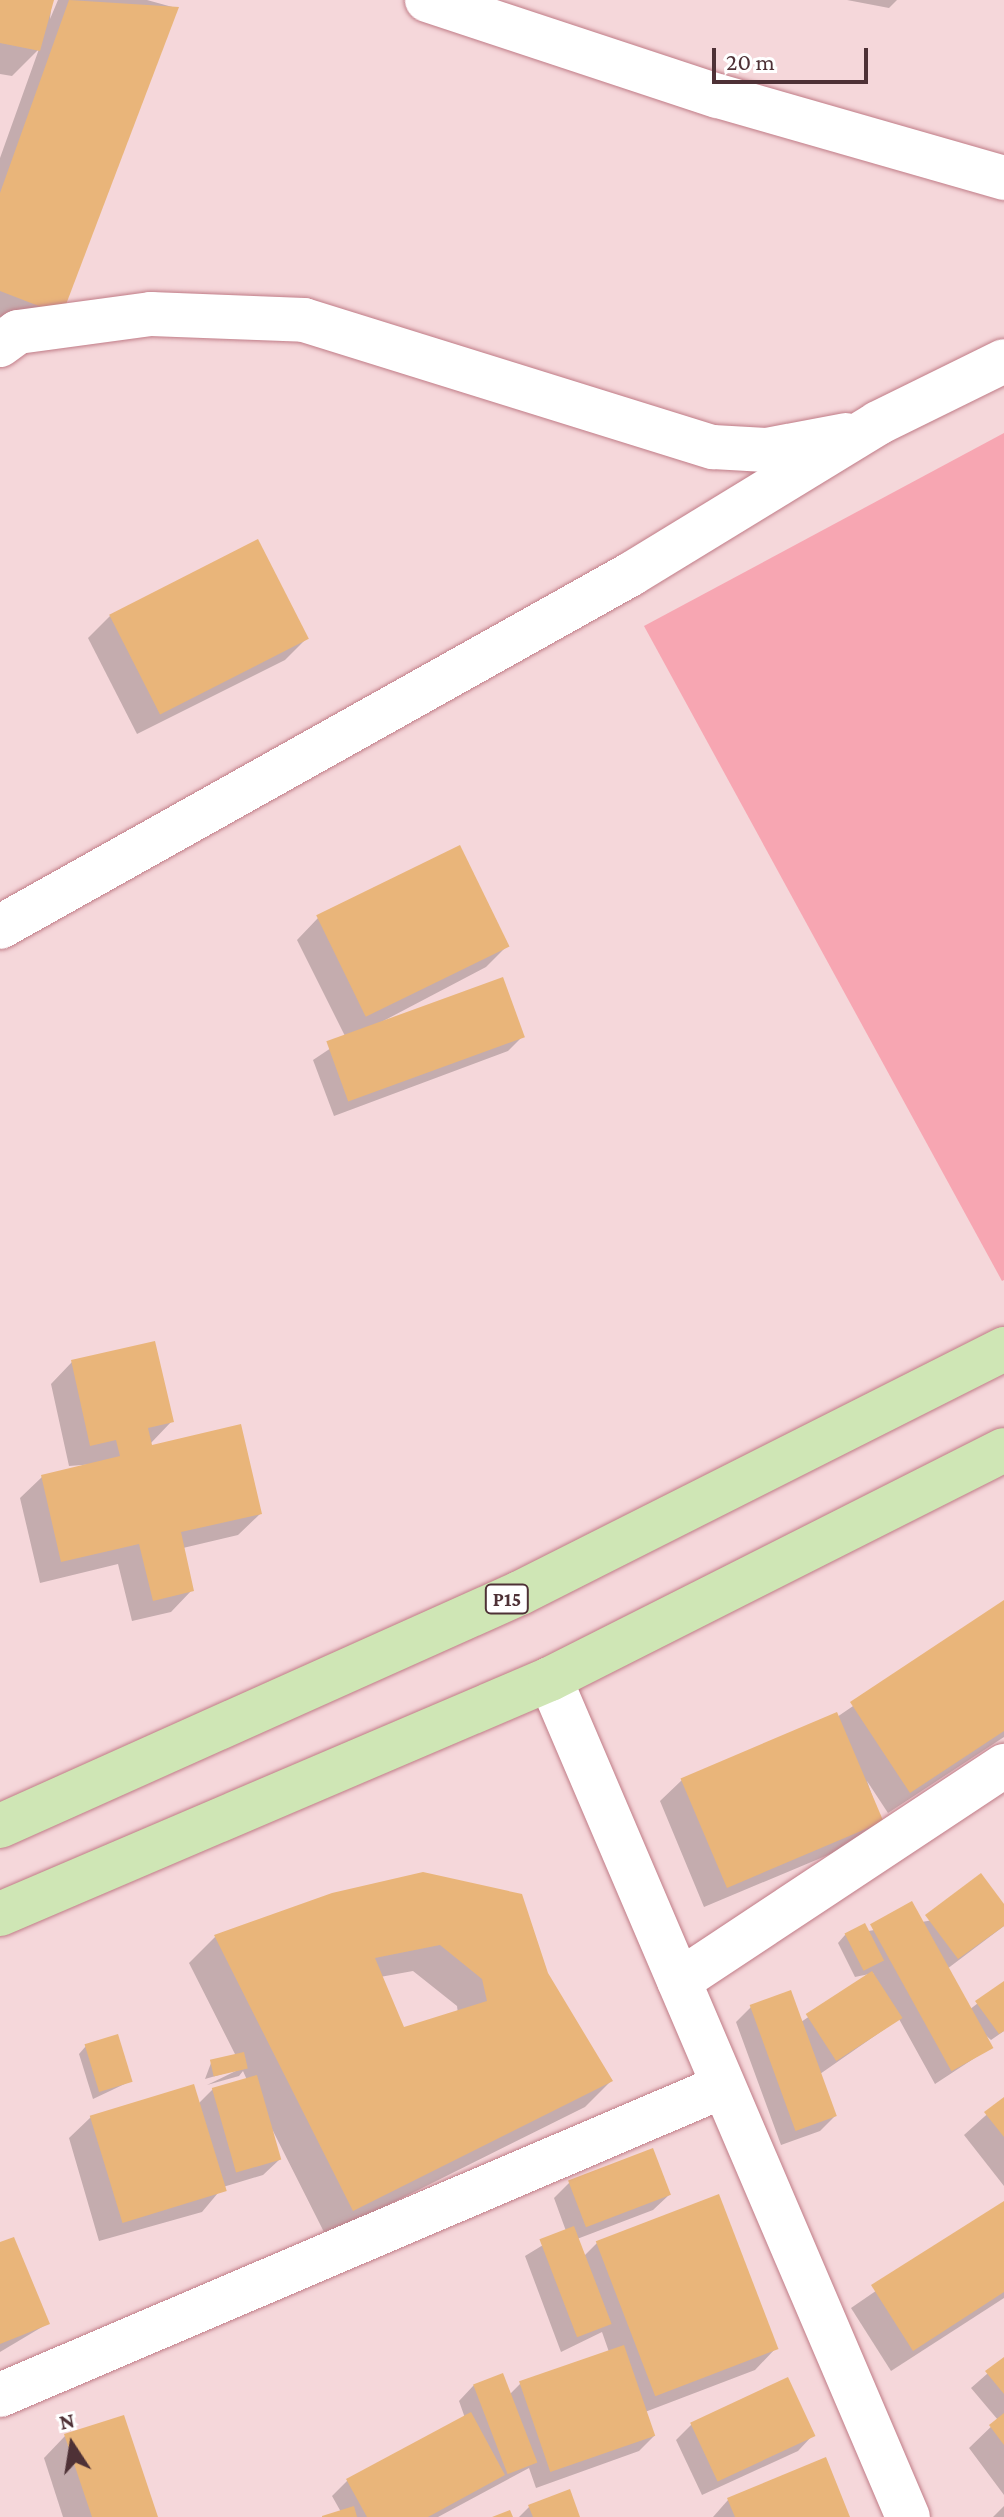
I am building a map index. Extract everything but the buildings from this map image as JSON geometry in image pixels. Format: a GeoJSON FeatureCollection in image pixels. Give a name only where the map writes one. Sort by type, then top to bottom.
{"type":"FeatureCollection","features":[{"type":"Feature","properties":{"kind":"main road","name":"P15"},"geometry":{"type":"LineString","coordinates":[[0,1826],[520,1593],[1004,1349]]}},
{"type":"Feature","properties":{"kind":"main road"},"geometry":{"type":"LineString","coordinates":[[0,1914],[550,1679],[1004,1450]]}},
{"type":"Feature","properties":{"kind":"street"},"geometry":{"type":"LineString","coordinates":[[427,0],[718,96],[1004,178]]}},
{"type":"Feature","properties":{"kind":"street"},"geometry":{"type":"LineString","coordinates":[[0,345],[18,332],[151,314],[304,320],[713,447],[766,450],[878,423]]}},
{"type":"Feature","properties":{"kind":"street"},"geometry":{"type":"LineString","coordinates":[[0,927],[631,574],[878,423],[1004,361]]}},
{"type":"Feature","properties":{"kind":"street"},"geometry":{"type":"LineString","coordinates":[[550,1679],[721,2087],[908,2517]]}},
{"type":"Feature","properties":{"kind":"street"},"geometry":{"type":"LineString","coordinates":[[679,1981],[1004,1766]]}},
{"type":"Feature","properties":{"kind":"street"},"geometry":{"type":"LineString","coordinates":[[0,2395],[721,2087]]}},
{"type":"Feature","properties":{"kind":"shaded area"},"geometry":{"type":"Polygon","coordinates":[[[1004,433],[1004,1280],[1002,1281],[644,626],[1004,433]]]}}]}
